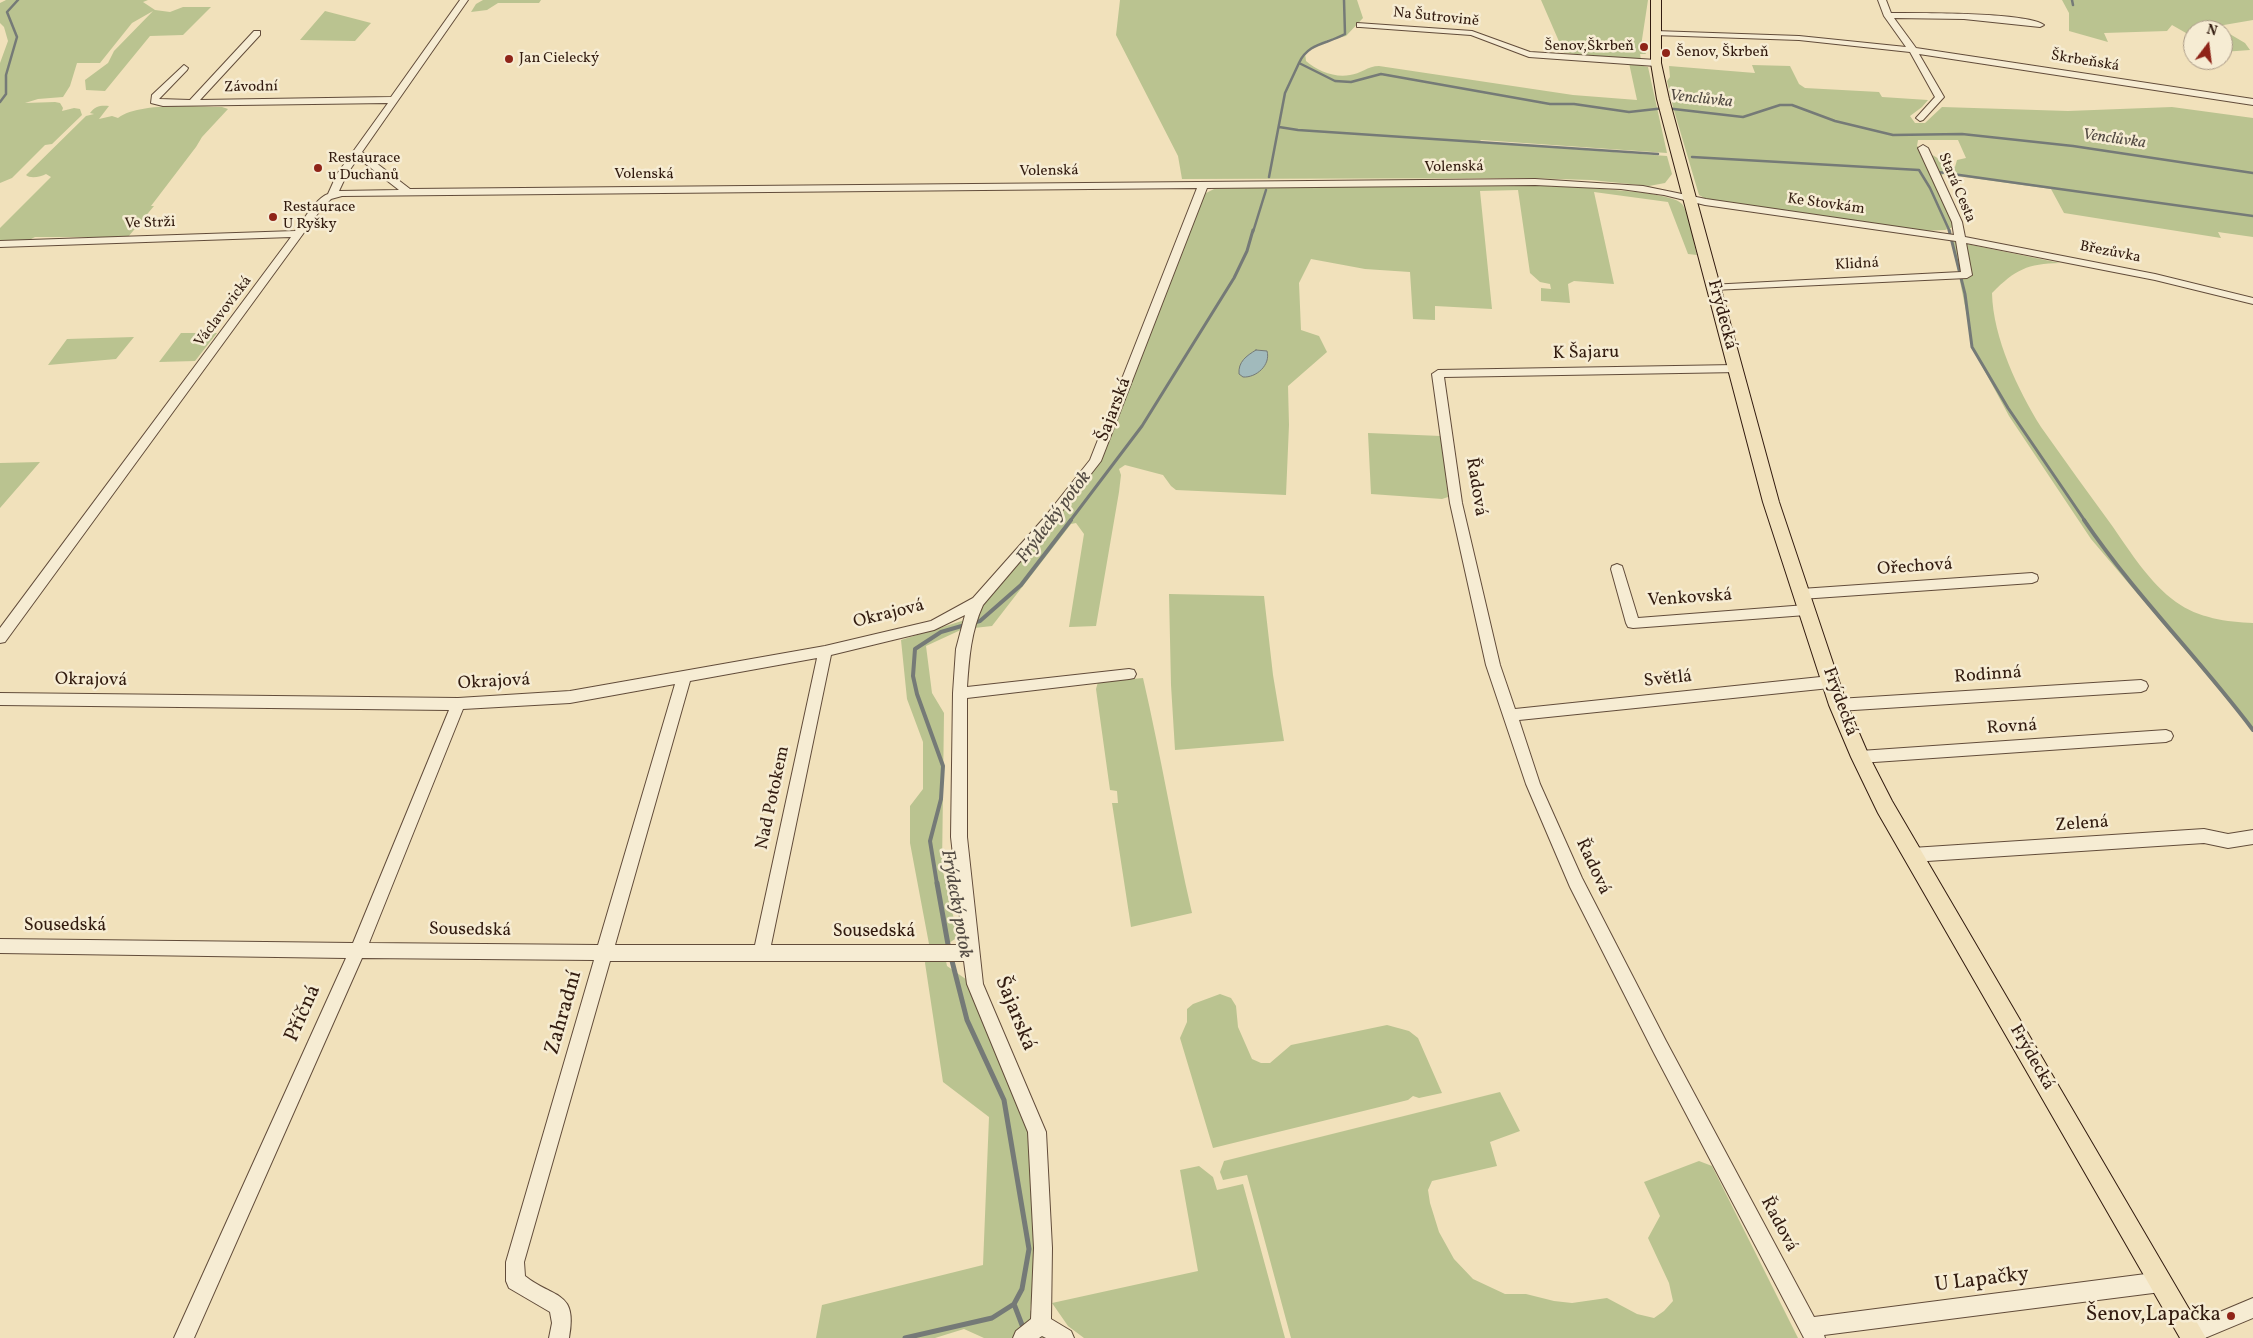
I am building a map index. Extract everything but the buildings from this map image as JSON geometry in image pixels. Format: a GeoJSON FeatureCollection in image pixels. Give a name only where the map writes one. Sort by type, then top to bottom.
{"type":"FeatureCollection","features":[{"type":"Feature","properties":{"kind":"main road","name":"Frýdecká"},"geometry":{"type":"LineString","coordinates":[[1656,0],[1656,63],[1663,99],[1777,520],[1838,705],[1860,757],[1912,855],[2192,1336]]}},
{"type":"Feature","properties":{"kind":"street","name":"Václavovická"},"geometry":{"type":"LineString","coordinates":[[0,638],[323,201],[332,196],[342,174],[464,0]]}},
{"type":"Feature","properties":{"kind":"street"},"geometry":{"type":"LineString","coordinates":[[1882,0],[1888,16],[1912,49],[1940,97],[1920,118]]}},
{"type":"Feature","properties":{"kind":"street"},"geometry":{"type":"LineString","coordinates":[[1888,16],[1974,16],[2040,25]]}},
{"type":"Feature","properties":{"kind":"street","name":"Na Šutrovině"},"geometry":{"type":"LineString","coordinates":[[1360,25],[1469,33],[1529,54],[1656,63]]}},
{"type":"Feature","properties":{"kind":"street"},"geometry":{"type":"LineString","coordinates":[[193,102],[257,33]]}},
{"type":"Feature","properties":{"kind":"street","name":"Škrbeňská"},"geometry":{"type":"LineString","coordinates":[[1655,33],[1799,38],[1912,49],[2253,102]]}},
{"type":"Feature","properties":{"kind":"street","name":"Závodní"},"geometry":{"type":"LineString","coordinates":[[184,68],[155,97],[154,101],[163,103],[394,100]]}},
{"type":"Feature","properties":{"kind":"street","name":"Stará Cesta"},"geometry":{"type":"LineString","coordinates":[[1923,148],[1957,222],[1961,239]]}},
{"type":"Feature","properties":{"kind":"street"},"geometry":{"type":"LineString","coordinates":[[357,153],[409,193]]}},
{"type":"Feature","properties":{"kind":"street","name":"Volenská"},"geometry":{"type":"LineString","coordinates":[[332,196],[341,193],[1535,182],[1614,186],[1651,191],[1687,190]]}},
{"type":"Feature","properties":{"kind":"street","name":"Šajarská"},"geometry":{"type":"LineString","coordinates":[[1032,1331],[1043,1248],[1037,1132],[975,984],[967,953],[959,837],[960,693],[963,649],[978,602],[1048,522],[1096,461],[1203,185]]}},
{"type":"Feature","properties":{"kind":"street","name":"Ke Stovkám"},"geometry":{"type":"LineString","coordinates":[[1687,190],[1705,202],[1961,239]]}},
{"type":"Feature","properties":{"kind":"street","name":"Ve Strži"},"geometry":{"type":"LineString","coordinates":[[0,244],[300,234]]}},
{"type":"Feature","properties":{"kind":"street","name":"Klidná"},"geometry":{"type":"LineString","coordinates":[[1713,287],[1967,275],[1961,239]]}},
{"type":"Feature","properties":{"kind":"street","name":"Březůvka"},"geometry":{"type":"LineString","coordinates":[[1961,239],[2155,277],[2253,301]]}},
{"type":"Feature","properties":{"kind":"street","name":"K Šajaru"},"geometry":{"type":"LineString","coordinates":[[1438,374],[1735,369]]}},
{"type":"Feature","properties":{"kind":"street","name":"Řadová"},"geometry":{"type":"LineString","coordinates":[[1438,374],[1456,503],[1493,665],[1533,784],[1576,882],[1660,1047],[1813,1333]]}},
{"type":"Feature","properties":{"kind":"street","name":"Venkovská"},"geometry":{"type":"LineString","coordinates":[[1617,569],[1633,623],[1803,602]]}},
{"type":"Feature","properties":{"kind":"street","name":"Ořechová"},"geometry":{"type":"LineString","coordinates":[[1803,602],[2032,578]]}},
{"type":"Feature","properties":{"kind":"street","name":"Okrajová"},"geometry":{"type":"LineString","coordinates":[[0,699],[458,704],[570,697],[825,651],[934,625],[978,602]]}},
{"type":"Feature","properties":{"kind":"street","name":"Nad Potokem"},"geometry":{"type":"LineString","coordinates":[[761,953],[825,651]]}},
{"type":"Feature","properties":{"kind":"street"},"geometry":{"type":"LineString","coordinates":[[960,693],[1129,674]]}},
{"type":"Feature","properties":{"kind":"street","name":"Zahradní"},"geometry":{"type":"LineString","coordinates":[[559,1338],[563,1323],[562,1314],[556,1304],[545,1296],[524,1289],[516,1281],[515,1262],[684,677]]}},
{"type":"Feature","properties":{"kind":"street","name":"Světlá"},"geometry":{"type":"LineString","coordinates":[[1510,715],[1830,682]]}},
{"type":"Feature","properties":{"kind":"street","name":"Rodinná"},"geometry":{"type":"LineString","coordinates":[[1838,705],[2141,686]]}},
{"type":"Feature","properties":{"kind":"street","name":"Příčná"},"geometry":{"type":"LineString","coordinates":[[184,1338],[358,949],[458,704]]}},
{"type":"Feature","properties":{"kind":"street","name":"Rovná"},"geometry":{"type":"LineString","coordinates":[[1860,757],[2166,736]]}},
{"type":"Feature","properties":{"kind":"street","name":"Zelená"},"geometry":{"type":"LineString","coordinates":[[1912,855],[2204,836],[2228,841],[2253,837]]}},
{"type":"Feature","properties":{"kind":"street","name":"Sousedská"},"geometry":{"type":"LineString","coordinates":[[0,946],[606,952],[967,953]]}},
{"type":"Feature","properties":{"kind":"street","name":"U Lapačky"},"geometry":{"type":"LineString","coordinates":[[1813,1333],[2161,1282]]}},
{"type":"Feature","properties":{"kind":"street"},"geometry":{"type":"LineString","coordinates":[[2192,1336],[2253,1308]]}},
{"type":"Feature","properties":{"kind":"street"},"geometry":{"type":"LineString","coordinates":[[1032,1331],[1064,1338]]}},
{"type":"Feature","properties":{"kind":"green space"},"geometry":{"type":"Polygon","coordinates":[[[6,0],[148,0],[143,2],[155,10],[170,12],[183,7],[211,7],[183,35],[150,36],[105,91],[86,90],[85,80],[108,63],[114,51],[153,11],[132,23],[100,63],[77,63],[70,86],[63,97],[38,99],[25,103],[60,103],[63,108],[62,111],[74,108],[80,109],[82,115],[52,144],[45,145],[12,178],[0,183],[0,63],[8,41],[4,27],[0,23],[0,3],[6,0]]]}},
{"type":"Feature","properties":{"kind":"green space"},"geometry":{"type":"Polygon","coordinates":[[[483,0],[541,0],[539,3],[498,3],[487,10],[471,12],[476,4],[483,0]]]}},
{"type":"Feature","properties":{"kind":"green space"},"geometry":{"type":"Polygon","coordinates":[[[1120,0],[1357,0],[1363,18],[1346,36],[1327,40],[1305,53],[1306,61],[1310,65],[1326,73],[1344,76],[1379,66],[1573,95],[1637,100],[1629,63],[1648,67],[1667,153],[1481,140],[1479,142],[1667,156],[1672,174],[1665,183],[1649,186],[1591,180],[1525,178],[1182,179],[1178,156],[1116,35],[1120,0]]]}},
{"type":"Feature","properties":{"kind":"green space"},"geometry":{"type":"Polygon","coordinates":[[[1541,0],[1648,0],[1641,46],[1646,54],[1640,54],[1641,60],[1564,53],[1541,0]]]}},
{"type":"Feature","properties":{"kind":"green space"},"geometry":{"type":"Polygon","coordinates":[[[2062,0],[2253,0],[2253,20],[2233,23],[2233,20],[2183,20],[2183,31],[2172,25],[2167,31],[2104,33],[2108,42],[2069,31],[2069,13],[2062,0]]]}},
{"type":"Feature","properties":{"kind":"green space"},"geometry":{"type":"Polygon","coordinates":[[[325,11],[371,23],[355,41],[300,40],[325,11]]]}},
{"type":"Feature","properties":{"kind":"green space"},"geometry":{"type":"Polygon","coordinates":[[[2233,36],[2245,43],[2250,50],[2233,51],[2233,36]]]}},
{"type":"Feature","properties":{"kind":"green space"},"geometry":{"type":"Polygon","coordinates":[[[1752,65],[1790,66],[1799,84],[1805,88],[1879,92],[1882,97],[1928,100],[1910,116],[1915,123],[1925,123],[1942,107],[2068,111],[2172,107],[2253,118],[2253,237],[2218,232],[2221,238],[2064,213],[2051,189],[1943,174],[1935,183],[1953,221],[1953,227],[1945,230],[1923,231],[1706,199],[1699,195],[1673,107],[1667,81],[1670,77],[1669,66],[1755,73],[1752,65]],[[1918,140],[1917,146],[1955,167],[1957,160],[1966,158],[1958,140],[1918,140]]]}},
{"type":"Feature","properties":{"kind":"green space"},"geometry":{"type":"Polygon","coordinates":[[[109,106],[99,119],[112,116],[118,118],[127,113],[153,107],[198,106],[228,109],[202,137],[151,206],[154,206],[128,237],[35,237],[29,240],[0,241],[0,228],[51,177],[46,174],[36,177],[26,175],[86,116],[94,114],[90,113],[96,107],[109,106]]]}},
{"type":"Feature","properties":{"kind":"green space"},"geometry":{"type":"Polygon","coordinates":[[[1546,186],[1640,192],[1674,199],[1682,204],[1689,220],[1697,255],[1688,254],[1668,202],[1594,192],[1614,284],[1574,281],[1568,284],[1570,303],[1541,301],[1541,288],[1551,289],[1550,284],[1540,282],[1530,273],[1518,190],[1480,191],[1492,309],[1435,306],[1435,320],[1413,319],[1410,272],[1365,269],[1311,259],[1299,283],[1301,330],[1319,336],[1327,352],[1288,386],[1289,425],[1286,495],[1176,490],[1163,475],[1125,465],[1119,469],[1121,475],[1119,492],[1096,626],[1069,627],[1084,534],[1076,523],[1071,524],[992,626],[974,628],[976,619],[984,604],[1099,462],[1204,194],[1214,189],[1286,187],[1546,186]]]}},
{"type":"Feature","properties":{"kind":"green space"},"geometry":{"type":"Polygon","coordinates":[[[1952,241],[2060,263],[2023,269],[2008,278],[1992,293],[1997,328],[2008,363],[2041,427],[2149,577],[2176,602],[2194,612],[2233,622],[2253,623],[2253,730],[2091,539],[2009,416],[1974,351],[1952,241]]]}},
{"type":"Feature","properties":{"kind":"green space"},"geometry":{"type":"Polygon","coordinates":[[[181,333],[217,333],[195,361],[159,362],[181,333]]]}},
{"type":"Feature","properties":{"kind":"green space"},"geometry":{"type":"Polygon","coordinates":[[[134,337],[116,359],[48,365],[67,339],[134,337]]]}},
{"type":"Feature","properties":{"kind":"green space"},"geometry":{"type":"Polygon","coordinates":[[[1368,433],[1441,436],[1448,497],[1442,499],[1371,494],[1368,433]]]}},
{"type":"Feature","properties":{"kind":"green space"},"geometry":{"type":"Polygon","coordinates":[[[40,462],[0,508],[0,463],[40,462]]]}},
{"type":"Feature","properties":{"kind":"green space"},"geometry":{"type":"Polygon","coordinates":[[[1169,594],[1264,596],[1273,675],[1284,741],[1175,750],[1169,594]]]}},
{"type":"Feature","properties":{"kind":"green space"},"geometry":{"type":"Polygon","coordinates":[[[965,620],[965,628],[926,646],[932,693],[944,713],[942,867],[958,937],[943,947],[947,966],[970,982],[1029,1133],[1037,1263],[1030,1310],[1053,1338],[984,1338],[964,1329],[935,1338],[816,1338],[822,1305],[983,1265],[989,1117],[943,1082],[925,963],[929,944],[910,843],[910,806],[923,789],[923,742],[907,699],[901,640],[965,620]]]}},
{"type":"Feature","properties":{"kind":"green space"},"geometry":{"type":"Polygon","coordinates":[[[1143,678],[1192,913],[1131,927],[1112,803],[1118,803],[1117,791],[1110,790],[1096,689],[1098,682],[1143,678]]]}},
{"type":"Feature","properties":{"kind":"green space"},"geometry":{"type":"Polygon","coordinates":[[[1220,994],[1231,998],[1236,1006],[1238,1027],[1252,1059],[1261,1063],[1270,1063],[1291,1045],[1387,1025],[1409,1031],[1418,1038],[1442,1093],[1419,1098],[1413,1096],[1408,1100],[1213,1148],[1180,1038],[1187,1022],[1187,1009],[1193,1004],[1220,994]]]}},
{"type":"Feature","properties":{"kind":"green space"},"geometry":{"type":"Polygon","coordinates":[[[1500,1092],[1520,1131],[1490,1142],[1497,1166],[1432,1181],[1428,1190],[1439,1232],[1454,1259],[1473,1279],[1505,1294],[1526,1294],[1554,1301],[1572,1303],[1607,1298],[1637,1314],[1654,1318],[1673,1301],[1669,1283],[1648,1238],[1660,1216],[1644,1182],[1699,1161],[1712,1166],[1798,1338],[1291,1338],[1247,1175],[1223,1180],[1220,1172],[1224,1161],[1500,1092]]]}},
{"type":"Feature","properties":{"kind":"green space"},"geometry":{"type":"Polygon","coordinates":[[[1199,1166],[1213,1177],[1217,1190],[1243,1184],[1285,1338],[1084,1338],[1068,1326],[1052,1303],[1198,1271],[1180,1170],[1199,1166]]]}},
{"type":"Feature","properties":{"kind":"water"},"geometry":{"type":"Polygon","coordinates":[[[1256,350],[1267,351],[1268,356],[1265,366],[1253,375],[1243,377],[1239,374],[1241,363],[1256,350]]]}},
{"type":"Feature","properties":{"kind":"waterway"},"geometry":{"type":"LineString","coordinates":[[0,102],[6,94],[6,75],[17,37],[7,12],[18,0]]}},
{"type":"Feature","properties":{"kind":"waterway","name":"Venclůvka"},"geometry":{"type":"LineString","coordinates":[[1299,63],[1307,51],[1345,34],[1344,0]]}},
{"type":"Feature","properties":{"kind":"waterway"},"geometry":{"type":"LineString","coordinates":[[2072,0],[2073,5]]}},
{"type":"Feature","properties":{"kind":"waterway","name":"Frýdecký potok"},"geometry":{"type":"LineString","coordinates":[[1269,177],[1285,93],[1299,63]]}},
{"type":"Feature","properties":{"kind":"waterway","name":"Venclůvka"},"geometry":{"type":"LineString","coordinates":[[1299,63],[1335,81],[1351,82],[1381,74],[1550,104],[1574,104],[1629,112],[1665,108],[1743,117],[1780,105],[1792,105],[1835,121],[1893,135],[1962,134],[2073,146],[2253,173]]}},
{"type":"Feature","properties":{"kind":"waterway"},"geometry":{"type":"LineString","coordinates":[[1279,127],[1298,130],[1658,154]]}},
{"type":"Feature","properties":{"kind":"waterway"},"geometry":{"type":"LineString","coordinates":[[1692,157],[1919,170],[1930,188],[1950,232]]}},
{"type":"Feature","properties":{"kind":"waterway"},"geometry":{"type":"LineString","coordinates":[[1938,172],[2253,216]]}},
{"type":"Feature","properties":{"kind":"waterway","name":"Frýdecký potok"},"geometry":{"type":"LineString","coordinates":[[1253,232],[1266,190]]}},
{"type":"Feature","properties":{"kind":"waterway","name":"Frýdecký potok"},"geometry":{"type":"LineString","coordinates":[[1070,521],[1142,426],[1234,278],[1247,251],[1253,230]]}},
{"type":"Feature","properties":{"kind":"waterway"},"geometry":{"type":"LineString","coordinates":[[1949,230],[1965,294],[1972,347],[2008,408],[2085,521]]}},
{"type":"Feature","properties":{"kind":"waterway","name":"Frýdecký potok"},"geometry":{"type":"LineString","coordinates":[[972,623],[980,621],[1021,585],[1071,520]]}},
{"type":"Feature","properties":{"kind":"waterway"},"geometry":{"type":"LineString","coordinates":[[2084,520],[2124,574],[2253,730]]}},
{"type":"Feature","properties":{"kind":"waterway","name":"Frýdecký potok"},"geometry":{"type":"LineString","coordinates":[[937,884],[930,841],[941,799],[943,766],[917,694],[913,676],[915,649],[941,632],[965,625]]}},
{"type":"Feature","properties":{"kind":"waterway","name":"Frýdecký potok"},"geometry":{"type":"LineString","coordinates":[[937,883],[949,950]]}},
{"type":"Feature","properties":{"kind":"waterway","name":"Frýdecký potok"},"geometry":{"type":"LineString","coordinates":[[951,957],[967,1020],[1004,1100],[1029,1249],[1022,1289],[1014,1304]]}},
{"type":"Feature","properties":{"kind":"waterway","name":"Frýdecký potok"},"geometry":{"type":"LineString","coordinates":[[905,1338],[992,1318],[1014,1304]]}},
{"type":"Feature","properties":{"kind":"waterway"},"geometry":{"type":"LineString","coordinates":[[1014,1304],[1027,1338]]}},
{"type":"Feature","properties":{"kind":"place","name":"Šenov,Škrbeň"},"geometry":{"type":"Point","coordinates":[1644,47]}},
{"type":"Feature","properties":{"kind":"place","name":"Šenov, Škrbeň"},"geometry":{"type":"Point","coordinates":[1666,53]}},
{"type":"Feature","properties":{"kind":"place","name":"Jan Cielecký"},"geometry":{"type":"Point","coordinates":[509,59]}},
{"type":"Feature","properties":{"kind":"place","name":"Restaurace u Duchanů"},"geometry":{"type":"Point","coordinates":[318,168]}},
{"type":"Feature","properties":{"kind":"place","name":"Restaurace U Ryšky"},"geometry":{"type":"Point","coordinates":[273,217]}},
{"type":"Feature","properties":{"kind":"place","name":"Šenov,Lapačka"},"geometry":{"type":"Point","coordinates":[2231,1316]}}]}
